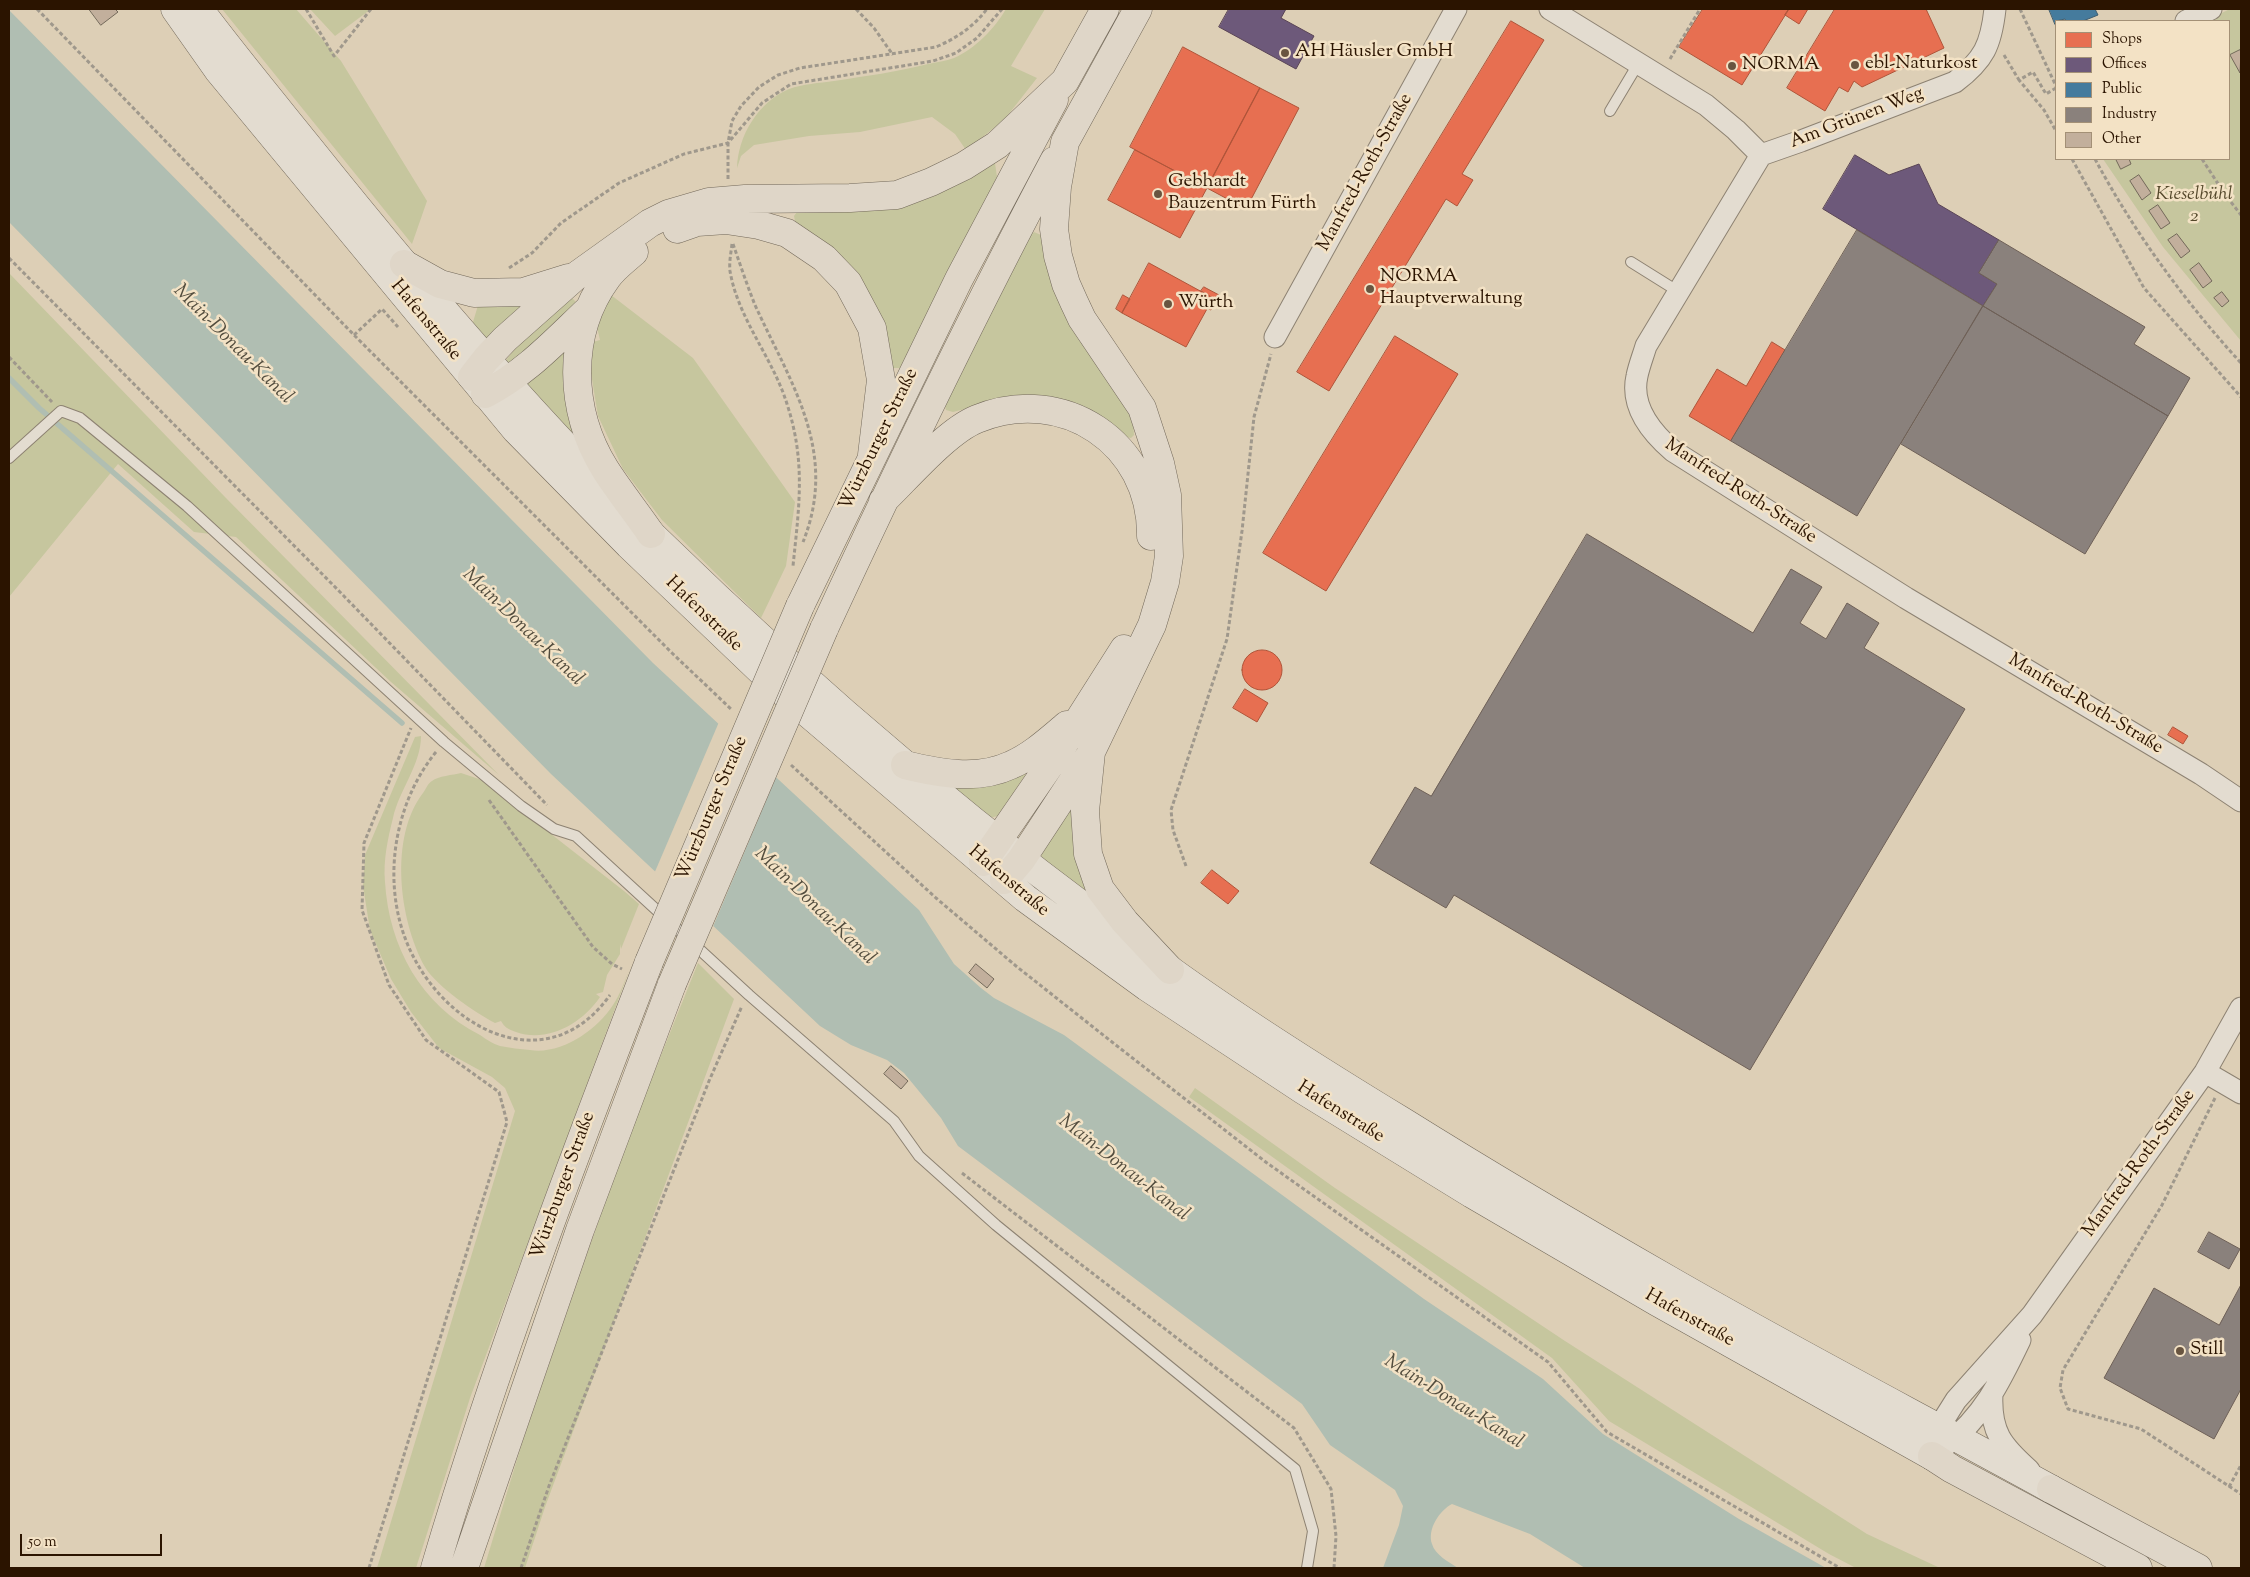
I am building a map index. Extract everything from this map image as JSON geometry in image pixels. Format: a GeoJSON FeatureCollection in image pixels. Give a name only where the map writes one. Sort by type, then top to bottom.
{"type":"FeatureCollection","features":[{"type":"Feature","properties":{"kind":"main road","name":"Hafenstraße"},"geometry":{"type":"LineString","coordinates":[[175,9],[218,70],[487,378],[790,666],[905,765],[989,851]]}},
{"type":"Feature","properties":{"kind":"main road","name":"Hafenstraße"},"geometry":{"type":"LineString","coordinates":[[199,9],[235,57],[404,264],[487,378],[516,430],[629,545],[783,692],[1013,870],[1170,970],[1301,1059],[1487,1174],[1672,1282],[2050,1489]]}},
{"type":"Feature","properties":{"kind":"main road","name":"Würzburger Straße"},"geometry":{"type":"LineString","coordinates":[[435,1568],[454,1503],[552,1214],[649,962],[800,606],[958,279],[1105,9]]}},
{"type":"Feature","properties":{"kind":"main road","name":"Würzburger Straße"},"geometry":{"type":"LineString","coordinates":[[464,1568],[580,1230],[672,984],[824,629],[883,501],[1001,261],[1138,9]]}},
{"type":"Feature","properties":{"kind":"main road"},"geometry":{"type":"LineString","coordinates":[[487,378],[576,276],[650,223],[668,214],[709,202],[745,199],[850,198],[897,195],[931,182],[964,166],[997,145],[1065,81]]}},
{"type":"Feature","properties":{"kind":"main road"},"geometry":{"type":"LineString","coordinates":[[1013,870],[1091,752],[1152,625],[1165,582],[1169,556],[1166,495],[1160,463],[1142,408],[1082,318],[1066,284],[1058,256],[1054,229],[1057,187],[1064,142]]}},
{"type":"Feature","properties":{"kind":"main road"},"geometry":{"type":"LineString","coordinates":[[651,534],[604,468],[588,435],[579,402],[576,375],[581,335],[589,308],[607,277],[634,252],[665,234],[697,222],[726,220],[758,225],[787,233],[824,258],[848,283],[872,328],[881,380],[872,455]]}},
{"type":"Feature","properties":{"kind":"main road"},"geometry":{"type":"LineString","coordinates":[[404,264],[440,284],[474,293],[523,292],[576,276]]}},
{"type":"Feature","properties":{"kind":"main road"},"geometry":{"type":"LineString","coordinates":[[487,378],[530,366],[589,308]]}},
{"type":"Feature","properties":{"kind":"main road"},"geometry":{"type":"LineString","coordinates":[[883,501],[948,438],[976,419],[1012,409],[1044,408],[1078,418],[1104,434],[1118,446],[1133,464],[1149,502],[1152,522],[1150,567],[1139,611],[1123,651],[1056,756],[989,851]]}},
{"type":"Feature","properties":{"kind":"main road"},"geometry":{"type":"LineString","coordinates":[[905,765],[942,774],[975,774],[1010,766],[1037,749],[1086,710]]}},
{"type":"Feature","properties":{"kind":"main road"},"geometry":{"type":"LineString","coordinates":[[1091,752],[1085,811],[1088,854],[1094,874],[1111,904],[1170,970]]}},
{"type":"Feature","properties":{"kind":"main road","name":"Hafenstraße"},"geometry":{"type":"LineString","coordinates":[[1013,870],[1049,916],[1147,987],[1320,1100],[1472,1194],[1657,1302],[1952,1469],[2138,1568]]}},
{"type":"Feature","properties":{"kind":"main road"},"geometry":{"type":"LineString","coordinates":[[2050,1489],[2198,1568]]}},
{"type":"Feature","properties":{"kind":"street","name":"Manfred-Roth-Straße"},"geometry":{"type":"LineString","coordinates":[[1275,337],[1456,9]]}},
{"type":"Feature","properties":{"kind":"street"},"geometry":{"type":"LineString","coordinates":[[1550,9],[1706,105],[1736,130],[1761,155]]}},
{"type":"Feature","properties":{"kind":"street","name":"Am Grünen Weg"},"geometry":{"type":"LineString","coordinates":[[1761,155],[1955,82],[1971,70],[1983,54],[1992,35],[1995,9]]}},
{"type":"Feature","properties":{"kind":"street"},"geometry":{"type":"LineString","coordinates":[[2188,20],[2211,9]]}},
{"type":"Feature","properties":{"kind":"street","name":"Manfred-Roth-Straße"},"geometry":{"type":"LineString","coordinates":[[1761,155],[1646,346],[1636,378],[1638,405],[1656,437],[1673,452],[1906,598],[2201,774],[2241,801]]}},
{"type":"Feature","properties":{"kind":"street","name":"Manfred-Roth-Straße"},"geometry":{"type":"LineString","coordinates":[[1932,1456],[1948,1432],[1956,1400],[2032,1315],[2205,1072],[2241,1008]]}},
{"type":"Feature","properties":{"kind":"street"},"geometry":{"type":"LineString","coordinates":[[2205,1072],[2233,1088]]}},
{"type":"Feature","properties":{"kind":"street","name":"Manfred-Roth-Straße"},"geometry":{"type":"LineString","coordinates":[[1948,1432],[1976,1418],[1992,1394],[2032,1315]]}},
{"type":"Feature","properties":{"kind":"street","name":"Manfred-Roth-Straße"},"geometry":{"type":"LineString","coordinates":[[1992,1394],[1991,1416],[1996,1432],[2013,1456],[2050,1489]]}},
{"type":"Feature","properties":{"kind":"lane"},"geometry":{"type":"LineString","coordinates":[[1610,111],[1638,64]]}},
{"type":"Feature","properties":{"kind":"lane"},"geometry":{"type":"LineString","coordinates":[[1631,262],[1679,292]]}},
{"type":"Feature","properties":{"kind":"lane"},"geometry":{"type":"LineString","coordinates":[[9,458],[53,418],[80,418],[188,506],[444,742],[554,829],[576,836],[749,995],[894,1121],[919,1156],[996,1225],[1296,1469],[1313,1531],[1307,1568]]}},
{"type":"Feature","properties":{"kind":"path"},"geometry":{"type":"LineString","coordinates":[[37,9],[354,335],[672,653]]}},
{"type":"Feature","properties":{"kind":"path"},"geometry":{"type":"LineString","coordinates":[[306,9],[334,56],[371,9]]}},
{"type":"Feature","properties":{"kind":"path"},"geometry":{"type":"LineString","coordinates":[[856,9],[874,28],[893,55]]}},
{"type":"Feature","properties":{"kind":"path"},"geometry":{"type":"LineString","coordinates":[[728,183],[728,143],[732,122],[741,106],[759,87],[778,76],[800,68],[936,47],[957,38],[972,26],[987,9]]}},
{"type":"Feature","properties":{"kind":"path"},"geometry":{"type":"LineString","coordinates":[[503,269],[511,268],[532,253],[561,223],[619,183],[684,154],[728,143],[762,102],[791,84],[933,61],[956,53],[977,38],[1002,9]]}},
{"type":"Feature","properties":{"kind":"path"},"geometry":{"type":"LineString","coordinates":[[1659,77],[1700,9]]}},
{"type":"Feature","properties":{"kind":"path"},"geometry":{"type":"LineString","coordinates":[[2020,9],[2055,85]]}},
{"type":"Feature","properties":{"kind":"path"},"geometry":{"type":"LineString","coordinates":[[1992,35],[2019,80],[2044,110],[2055,130]]}},
{"type":"Feature","properties":{"kind":"path"},"geometry":{"type":"LineString","coordinates":[[2019,80],[2033,72],[2046,94],[2055,88]]}},
{"type":"Feature","properties":{"kind":"path"},"geometry":{"type":"LineString","coordinates":[[2073,160],[2144,288],[2241,397]]}},
{"type":"Feature","properties":{"kind":"path"},"geometry":{"type":"LineString","coordinates":[[2096,160],[2113,192],[2164,268],[2221,341],[2241,363]]}},
{"type":"Feature","properties":{"kind":"path"},"geometry":{"type":"LineString","coordinates":[[2203,160],[2241,215]]}},
{"type":"Feature","properties":{"kind":"path"},"geometry":{"type":"LineString","coordinates":[[799,554],[792,570],[800,513],[799,451],[786,401],[735,291],[730,269],[732,241],[755,304],[800,397],[814,446],[814,499],[808,531],[802,546]]}},
{"type":"Feature","properties":{"kind":"path"},"geometry":{"type":"LineString","coordinates":[[9,258],[340,591],[576,836]]}},
{"type":"Feature","properties":{"kind":"path"},"geometry":{"type":"LineString","coordinates":[[354,335],[382,309],[402,330]]}},
{"type":"Feature","properties":{"kind":"path"},"geometry":{"type":"LineString","coordinates":[[1186,866],[1172,830],[1171,810],[1227,639],[1242,531],[1254,417],[1275,337]]}},
{"type":"Feature","properties":{"kind":"path"},"geometry":{"type":"LineString","coordinates":[[9,357],[53,418]]}},
{"type":"Feature","properties":{"kind":"path"},"geometry":{"type":"LineString","coordinates":[[369,1568],[507,1122],[499,1092],[426,1040],[389,985],[362,910],[364,843],[416,716]]}},
{"type":"Feature","properties":{"kind":"path"},"geometry":{"type":"LineString","coordinates":[[444,742],[421,773],[412,790],[399,826],[395,856],[394,887],[402,929],[413,956],[428,980],[451,1005],[479,1025],[513,1039],[532,1041],[547,1040],[576,1029],[601,1007],[612,992]]}},
{"type":"Feature","properties":{"kind":"path"},"geometry":{"type":"LineString","coordinates":[[815,787],[936,898],[1016,966],[1119,1048],[1267,1163],[1548,1362],[1607,1432],[1840,1568]]}},
{"type":"Feature","properties":{"kind":"path"},"geometry":{"type":"LineString","coordinates":[[486,797],[593,947],[612,964],[622,969],[618,977]]}},
{"type":"Feature","properties":{"kind":"path"},"geometry":{"type":"LineString","coordinates":[[521,1568],[549,1486],[709,1081],[742,1005],[749,995]]}},
{"type":"Feature","properties":{"kind":"path"},"geometry":{"type":"LineString","coordinates":[[2233,1088],[2063,1370],[2060,1388],[2068,1409],[2141,1429],[2198,1464],[2241,1494]]}},
{"type":"Feature","properties":{"kind":"path"},"geometry":{"type":"LineString","coordinates":[[957,1169],[1294,1428],[1331,1489],[1336,1536],[1334,1568]]}},
{"type":"Feature","properties":{"kind":"path"},"geometry":{"type":"LineString","coordinates":[[2229,1486],[2241,1465]]}},
{"type":"Feature","properties":{"kind":"green space"},"geometry":{"type":"Polygon","coordinates":[[[222,9],[296,9],[341,61],[427,201],[412,244],[222,9]]]}},
{"type":"Feature","properties":{"kind":"green space"},"geometry":{"type":"Polygon","coordinates":[[[310,9],[371,9],[335,36],[310,9]]]}},
{"type":"Feature","properties":{"kind":"green space"},"geometry":{"type":"Polygon","coordinates":[[[1006,9],[1045,9],[1011,66],[1037,78],[1004,120],[966,150],[955,134],[932,117],[860,132],[809,136],[754,145],[741,156],[737,168],[741,144],[752,121],[768,102],[778,95],[800,86],[893,72],[954,58],[984,37],[1006,9]]]}},
{"type":"Feature","properties":{"kind":"green space","name":"Kieselbühl 2"},"geometry":{"type":"Polygon","coordinates":[[[2230,9],[2241,9],[2241,341],[2163,247],[2104,160],[2230,160],[2230,20],[2207,20],[2230,9]]]}},
{"type":"Feature","properties":{"kind":"green space"},"geometry":{"type":"Polygon","coordinates":[[[995,163],[997,177],[900,368],[891,368],[796,226],[794,216],[799,209],[995,163]]]}},
{"type":"Feature","properties":{"kind":"green space"},"geometry":{"type":"Polygon","coordinates":[[[1034,232],[1041,235],[1057,286],[1116,381],[1132,419],[1134,435],[1131,438],[985,404],[953,412],[946,410],[944,403],[1027,238],[1034,232]]]}},
{"type":"Feature","properties":{"kind":"green space"},"geometry":{"type":"Polygon","coordinates":[[[9,273],[225,497],[499,775],[391,682],[236,537],[194,532],[118,464],[9,597],[9,273]]]}},
{"type":"Feature","properties":{"kind":"green space"},"geometry":{"type":"Polygon","coordinates":[[[611,295],[693,358],[795,502],[786,566],[761,618],[662,520],[623,469],[598,416],[591,373],[593,342],[600,340],[596,323],[611,295]]]}},
{"type":"Feature","properties":{"kind":"green space"},"geometry":{"type":"Polygon","coordinates":[[[572,298],[576,302],[548,334],[508,367],[503,364],[517,346],[572,298]]]}},
{"type":"Feature","properties":{"kind":"green space"},"geometry":{"type":"Polygon","coordinates":[[[479,302],[528,303],[487,343],[470,332],[479,302]]]}},
{"type":"Feature","properties":{"kind":"green space"},"geometry":{"type":"Polygon","coordinates":[[[566,342],[577,440],[525,389],[527,382],[566,342]]]}},
{"type":"Feature","properties":{"kind":"green space"},"geometry":{"type":"Polygon","coordinates":[[[421,736],[414,767],[400,797],[389,833],[386,849],[385,882],[393,929],[401,951],[425,991],[441,1008],[459,1022],[492,1043],[500,1046],[542,1051],[566,1045],[588,1032],[598,1023],[620,993],[629,971],[470,1398],[416,1568],[377,1568],[515,1111],[505,1088],[492,1077],[439,1048],[411,1012],[391,979],[370,930],[363,886],[365,855],[415,737],[421,736]]]}},
{"type":"Feature","properties":{"kind":"green space"},"geometry":{"type":"Polygon","coordinates":[[[1029,769],[998,816],[989,818],[953,788],[953,783],[1029,769]]]}},
{"type":"Feature","properties":{"kind":"green space"},"geometry":{"type":"Polygon","coordinates":[[[461,773],[482,780],[639,904],[621,949],[620,944],[620,954],[607,975],[603,992],[596,994],[600,997],[584,1015],[563,1029],[540,1035],[528,1035],[509,1029],[501,1021],[495,1023],[467,1006],[438,982],[425,967],[416,948],[404,903],[402,855],[405,832],[412,811],[429,783],[438,778],[461,773]]]}},
{"type":"Feature","properties":{"kind":"green space"},"geometry":{"type":"Polygon","coordinates":[[[1071,799],[1089,890],[1085,891],[1043,860],[1041,854],[1071,799]]]}},
{"type":"Feature","properties":{"kind":"green space"},"geometry":{"type":"Polygon","coordinates":[[[698,963],[734,999],[545,1507],[525,1568],[484,1568],[523,1440],[623,1150],[698,963]]]}},
{"type":"Feature","properties":{"kind":"green space"},"geometry":{"type":"Polygon","coordinates":[[[1195,1088],[1335,1188],[1565,1341],[1867,1534],[1940,1568],[1856,1568],[1829,1554],[1609,1421],[1552,1358],[1189,1097],[1195,1088]]]}},
{"type":"Feature","properties":{"kind":"water","name":"Main-Donau-Kanal"},"geometry":{"type":"Polygon","coordinates":[[[9,10],[653,663],[919,910],[954,964],[981,988],[994,998],[1064,1035],[1424,1299],[1543,1379],[1603,1434],[1739,1519],[1826,1568],[1585,1568],[1530,1534],[1452,1504],[1439,1515],[1433,1526],[1431,1538],[1436,1552],[1458,1568],[1383,1568],[1399,1525],[1403,1506],[1395,1490],[1330,1445],[1302,1404],[958,1146],[941,1118],[904,1073],[887,1060],[851,1045],[820,1026],[551,774],[9,222],[9,10]]]}},
{"type":"Feature","properties":{"kind":"pier"},"geometry":{"type":"Polygon","coordinates":[[[719,722],[777,775],[712,929],[654,874],[719,722]]]}},
{"type":"Feature","properties":{"kind":"building: Shops","name":"NORMA"},"geometry":{"type":"Polygon","coordinates":[[[1703,9],[1789,9],[1742,85],[1679,47],[1703,9]]]}},
{"type":"Feature","properties":{"kind":"building: Shops"},"geometry":{"type":"Polygon","coordinates":[[[1789,9],[1808,9],[1799,24],[1785,15],[1789,9]]]}},
{"type":"Feature","properties":{"kind":"building: Shops","name":"ebl-Naturkost"},"geometry":{"type":"Polygon","coordinates":[[[1835,9],[1926,9],[1944,48],[1862,87],[1854,81],[1848,92],[1839,87],[1825,111],[1787,88],[1835,9]]]}},
{"type":"Feature","properties":{"kind":"building: Shops","name":"NORMA Hauptverwaltung"},"geometry":{"type":"Polygon","coordinates":[[[1511,21],[1544,40],[1462,174],[1473,180],[1457,206],[1446,199],[1329,391],[1297,372],[1511,21]]]}},
{"type":"Feature","properties":{"kind":"building: Shops"},"geometry":{"type":"Polygon","coordinates":[[[1183,47],[1260,88],[1207,188],[1130,147],[1183,47]]]}},
{"type":"Feature","properties":{"kind":"building: Shops"},"geometry":{"type":"Polygon","coordinates":[[[1260,88],[1299,108],[1246,209],[1207,188],[1260,88]]]}},
{"type":"Feature","properties":{"kind":"building: Shops","name":"Gebhardt Bauzentrum Fürth"},"geometry":{"type":"Polygon","coordinates":[[[1135,150],[1207,188],[1180,238],[1108,200],[1135,150]]]}},
{"type":"Feature","properties":{"kind":"building: Shops","name":"Würth"},"geometry":{"type":"Polygon","coordinates":[[[1149,263],[1213,298],[1186,347],[1122,313],[1149,263]]]}},
{"type":"Feature","properties":{"kind":"building: Shops"},"geometry":{"type":"Polygon","coordinates":[[[1204,287],[1219,295],[1211,310],[1207,308],[1213,298],[1201,291],[1204,287]]]}},
{"type":"Feature","properties":{"kind":"building: Shops"},"geometry":{"type":"Polygon","coordinates":[[[1123,295],[1130,299],[1122,313],[1116,309],[1123,295]]]}},
{"type":"Feature","properties":{"kind":"building: Shops"},"geometry":{"type":"Polygon","coordinates":[[[1395,336],[1458,374],[1326,591],[1263,553],[1395,336]]]}},
{"type":"Feature","properties":{"kind":"building: Shops"},"geometry":{"type":"Polygon","coordinates":[[[1772,342],[1785,350],[1731,441],[1689,416],[1717,369],[1746,386],[1772,342]]]}},
{"type":"Feature","properties":{"kind":"building: Shops"},"geometry":{"type":"Polygon","coordinates":[[[1262,650],[1276,656],[1282,670],[1276,684],[1262,690],[1248,684],[1242,670],[1248,656],[1262,650]]]}},
{"type":"Feature","properties":{"kind":"building: Shops"},"geometry":{"type":"Polygon","coordinates":[[[1245,689],[1268,703],[1257,722],[1233,708],[1245,689]]]}},
{"type":"Feature","properties":{"kind":"building: Shops"},"geometry":{"type":"Polygon","coordinates":[[[2173,727],[2188,736],[2183,744],[2168,735],[2173,727]]]}},
{"type":"Feature","properties":{"kind":"building: Shops"},"geometry":{"type":"Polygon","coordinates":[[[1212,870],[1239,891],[1228,904],[1201,883],[1212,870]]]}},
{"type":"Feature","properties":{"kind":"building: Offices","name":"AH Häusler GmbH"},"geometry":{"type":"Polygon","coordinates":[[[1229,9],[1286,9],[1281,18],[1314,36],[1296,69],[1219,27],[1229,9]]]}},
{"type":"Feature","properties":{"kind":"building: Offices"},"geometry":{"type":"Polygon","coordinates":[[[1855,155],[1889,175],[1919,164],[1938,204],[1999,240],[1979,273],[1997,284],[1983,306],[1823,209],[1855,155]]]}},
{"type":"Feature","properties":{"kind":"building: Public"},"geometry":{"type":"Polygon","coordinates":[[[2049,9],[2095,9],[2098,15],[2086,20],[2055,20],[2055,24],[2049,9]]]}},
{"type":"Feature","properties":{"kind":"building: Industry"},"geometry":{"type":"Polygon","coordinates":[[[1857,230],[1983,306],[1857,516],[1731,441],[1857,230]]]}},
{"type":"Feature","properties":{"kind":"building: Industry"},"geometry":{"type":"Polygon","coordinates":[[[1999,240],[2145,327],[2134,344],[2190,378],[2168,416],[1983,306],[1997,284],[1979,273],[1999,240]]]}},
{"type":"Feature","properties":{"kind":"building: Industry"},"geometry":{"type":"Polygon","coordinates":[[[1983,306],[2168,416],[2085,554],[1901,444],[1983,306]]]}},
{"type":"Feature","properties":{"kind":"building: Industry"},"geometry":{"type":"Polygon","coordinates":[[[1587,534],[1753,633],[1791,569],[1822,587],[1800,623],[1826,639],[1847,603],[1879,623],[1864,648],[1965,709],[1750,1070],[1454,895],[1446,908],[1370,863],[1415,787],[1431,796],[1587,534]]]}},
{"type":"Feature","properties":{"kind":"building: Industry"},"geometry":{"type":"Polygon","coordinates":[[[2209,1232],[2240,1249],[2229,1269],[2198,1252],[2209,1232]]]}},
{"type":"Feature","properties":{"kind":"building: Industry","name":"Still"},"geometry":{"type":"Polygon","coordinates":[[[2241,1285],[2241,1389],[2214,1439],[2104,1378],[2154,1288],[2219,1325],[2241,1285]]]}},
{"type":"Feature","properties":{"kind":"building: Other"},"geometry":{"type":"Polygon","coordinates":[[[89,9],[115,9],[118,12],[101,25],[89,9]]]}},
{"type":"Feature","properties":{"kind":"building: Other"},"geometry":{"type":"Polygon","coordinates":[[[2240,50],[2241,52],[2240,73],[2230,55],[2240,50]]]}},
{"type":"Feature","properties":{"kind":"building: Other"},"geometry":{"type":"Polygon","coordinates":[[[2116,160],[2129,160],[2131,164],[2121,169],[2116,160]]]}},
{"type":"Feature","properties":{"kind":"building: Other"},"geometry":{"type":"Polygon","coordinates":[[[2139,175],[2151,193],[2142,200],[2130,181],[2139,175]]]}},
{"type":"Feature","properties":{"kind":"building: Other"},"geometry":{"type":"Polygon","coordinates":[[[2158,205],[2170,223],[2161,229],[2149,211],[2158,205]]]}},
{"type":"Feature","properties":{"kind":"building: Other"},"geometry":{"type":"Polygon","coordinates":[[[2177,234],[2190,251],[2181,258],[2168,240],[2177,234]]]}},
{"type":"Feature","properties":{"kind":"building: Other"},"geometry":{"type":"Polygon","coordinates":[[[2199,263],[2212,281],[2203,288],[2190,270],[2199,263]]]}},
{"type":"Feature","properties":{"kind":"building: Other"},"geometry":{"type":"Polygon","coordinates":[[[2222,292],[2229,301],[2222,307],[2214,298],[2222,292]]]}},
{"type":"Feature","properties":{"kind":"building: Other"},"geometry":{"type":"Polygon","coordinates":[[[976,964],[994,979],[987,988],[969,973],[976,964]]]}},
{"type":"Feature","properties":{"kind":"building: Other"},"geometry":{"type":"Polygon","coordinates":[[[891,1066],[908,1081],[901,1089],[884,1074],[891,1066]]]}},
{"type":"Feature","properties":{"kind":"waterway"},"geometry":{"type":"LineString","coordinates":[[9,378],[39,408],[402,723]]}},
{"type":"Feature","properties":{"kind":"place","name":"AH Häusler GmbH"},"geometry":{"type":"Point","coordinates":[1285,53]}},
{"type":"Feature","properties":{"kind":"place","name":"ebl-Naturkost"},"geometry":{"type":"Point","coordinates":[1855,65]}},
{"type":"Feature","properties":{"kind":"place","name":"NORMA"},"geometry":{"type":"Point","coordinates":[1732,66]}},
{"type":"Feature","properties":{"kind":"place","name":"Gebhardt Bauzentrum Fürth"},"geometry":{"type":"Point","coordinates":[1158,194]}},
{"type":"Feature","properties":{"kind":"place","name":"NORMA Hauptverwaltung"},"geometry":{"type":"Point","coordinates":[1370,289]}},
{"type":"Feature","properties":{"kind":"place","name":"Würth"},"geometry":{"type":"Point","coordinates":[1168,304]}},
{"type":"Feature","properties":{"kind":"place","name":"Still"},"geometry":{"type":"Point","coordinates":[2180,1351]}}]}
